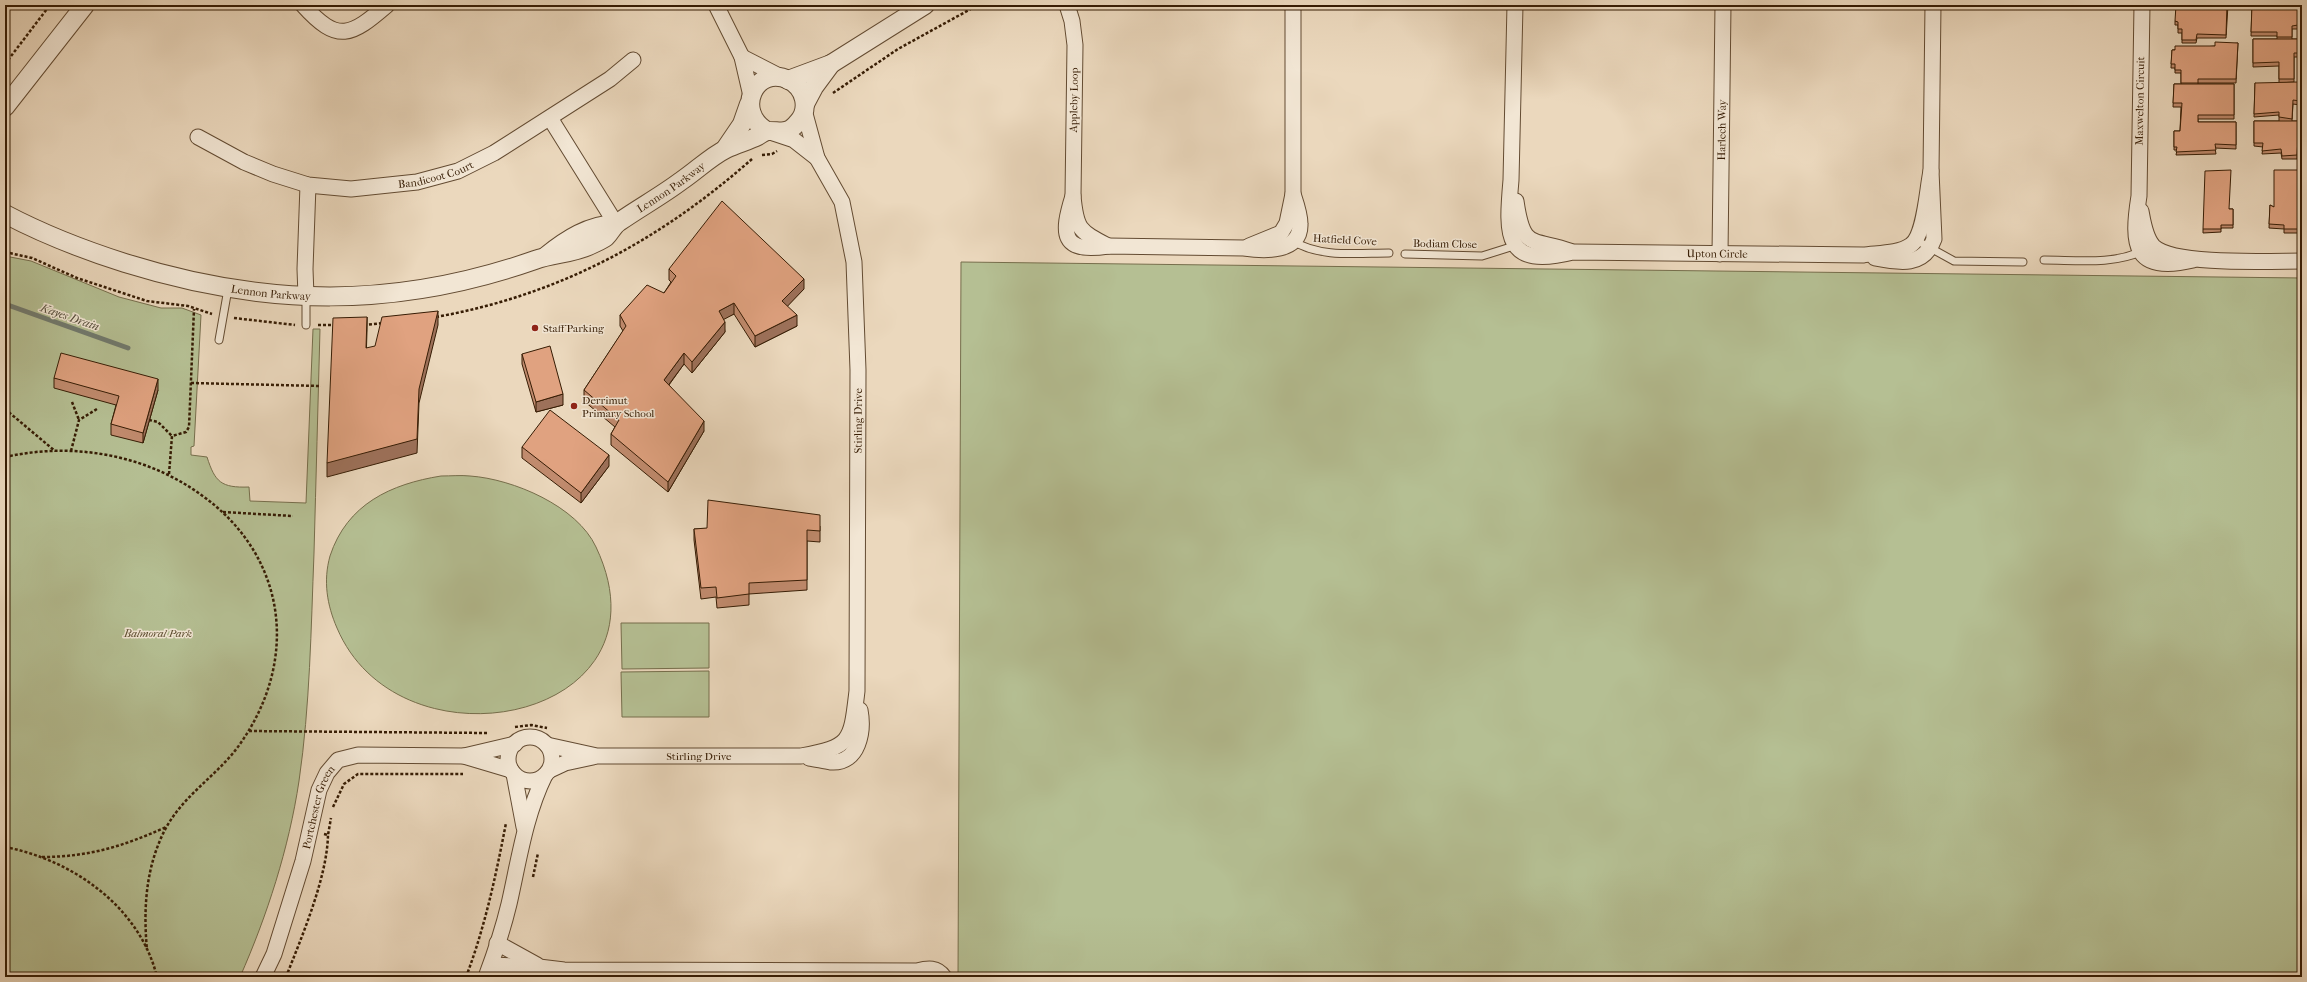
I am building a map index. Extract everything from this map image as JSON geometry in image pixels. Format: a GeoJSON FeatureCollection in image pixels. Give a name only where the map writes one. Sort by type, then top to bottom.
{"type":"FeatureCollection","features":[{"type":"Feature","properties":{"kind":"street"},"geometry":{"type":"LineString","coordinates":[[5,106],[85,5]]}},
{"type":"Feature","properties":{"kind":"street"},"geometry":{"type":"LineString","coordinates":[[303,5],[326,27],[336,31],[349,31],[358,28],[386,5]]}},
{"type":"Feature","properties":{"kind":"street"},"geometry":{"type":"LineString","coordinates":[[716,5],[742,57],[754,121],[770,132]]}},
{"type":"Feature","properties":{"kind":"street","name":"Lennon Parkway"},"geometry":{"type":"LineString","coordinates":[[725,149],[742,124],[754,89],[766,79],[785,78],[831,64],[925,5]]}},
{"type":"Feature","properties":{"kind":"street","name":"Appleby Loop"},"geometry":{"type":"LineString","coordinates":[[1067,5],[1072,20],[1075,45],[1073,196],[1075,216],[1081,230]]}},
{"type":"Feature","properties":{"kind":"street"},"geometry":{"type":"LineString","coordinates":[[1244,248],[1281,233],[1287,223],[1293,194],[1293,5]]}},
{"type":"Feature","properties":{"kind":"street"},"geometry":{"type":"LineString","coordinates":[[1515,5],[1509,227],[1516,245]]}},
{"type":"Feature","properties":{"kind":"street","name":"Harlech Way"},"geometry":{"type":"LineString","coordinates":[[1720,254],[1723,5]]}},
{"type":"Feature","properties":{"kind":"street"},"geometry":{"type":"LineString","coordinates":[[1931,249],[1934,239],[1931,171],[1933,5]]}},
{"type":"Feature","properties":{"kind":"street","name":"Maxwelton Circuit"},"geometry":{"type":"LineString","coordinates":[[2142,5],[2138,196],[2147,237],[2146,249]]}},
{"type":"Feature","properties":{"kind":"street"},"geometry":{"type":"LineString","coordinates":[[742,57],[785,78],[800,89],[805,107]]}},
{"type":"Feature","properties":{"kind":"street","name":"Bandicoot Court"},"geometry":{"type":"LineString","coordinates":[[198,137],[244,162],[273,174],[308,184],[331,188],[375,188],[442,176],[482,160],[610,79],[633,60]]}},
{"type":"Feature","properties":{"kind":"street","name":"Lennon Parkway"},"geometry":{"type":"LineString","coordinates":[[5,214],[31,228],[112,259],[163,275],[228,289],[251,293],[306,296],[385,294],[426,289],[493,274],[546,256],[570,253],[590,246],[606,236],[616,224],[645,206],[725,149],[770,132],[781,133],[793,128],[802,118],[814,87],[831,64]]}},
{"type":"Feature","properties":{"kind":"street","name":"Stirling Drive"},"geometry":{"type":"LineString","coordinates":[[547,772],[565,763],[597,756],[801,756],[833,749],[847,739],[853,724],[856,692],[858,370],[856,283],[849,231],[842,202],[817,158],[805,107]]}},
{"type":"Feature","properties":{"kind":"street"},"geometry":{"type":"LineString","coordinates":[[550,118],[616,224]]}},
{"type":"Feature","properties":{"kind":"street","name":"Stirling Drive"},"geometry":{"type":"LineString","coordinates":[[770,132],[794,140],[817,158]]}},
{"type":"Feature","properties":{"kind":"street"},"geometry":{"type":"LineString","coordinates":[[1916,240],[1922,230],[1931,171]]}},
{"type":"Feature","properties":{"kind":"street"},"geometry":{"type":"LineString","coordinates":[[1511,180],[1522,228],[1530,240]]}},
{"type":"Feature","properties":{"kind":"street"},"geometry":{"type":"LineString","coordinates":[[306,296],[308,184]]}},
{"type":"Feature","properties":{"kind":"street"},"geometry":{"type":"LineString","coordinates":[[1070,241],[1077,248],[1089,249],[1108,246],[1244,248],[1274,250],[1294,242],[1298,237],[1300,224],[1293,194]]}},
{"type":"Feature","properties":{"kind":"street","name":"Appleby Loop"},"geometry":{"type":"LineString","coordinates":[[1070,241],[1066,231],[1066,219],[1073,196]]}},
{"type":"Feature","properties":{"kind":"street"},"geometry":{"type":"LineString","coordinates":[[1081,230],[1108,246]]}},
{"type":"Feature","properties":{"kind":"street","name":"Upton Circle"},"geometry":{"type":"LineString","coordinates":[[1530,240],[1538,244],[1573,252],[1863,256],[1890,261],[1912,261],[1924,256],[1931,249]]}},
{"type":"Feature","properties":{"kind":"street","name":"Upton Circle"},"geometry":{"type":"LineString","coordinates":[[1863,256],[1902,249],[1916,240]]}},
{"type":"Feature","properties":{"kind":"street","name":"Upton Circle"},"geometry":{"type":"LineString","coordinates":[[1516,245],[1523,253],[1534,257],[1549,258],[1573,252]]}},
{"type":"Feature","properties":{"kind":"street"},"geometry":{"type":"LineString","coordinates":[[2146,249],[2193,260],[2302,261]]}},
{"type":"Feature","properties":{"kind":"street"},"geometry":{"type":"LineString","coordinates":[[524,832],[509,756],[515,744],[527,737],[534,738],[547,745],[552,757],[547,772],[535,796],[524,832],[508,905],[488,971],[540,967],[564,970],[923,974],[926,968],[935,969],[944,977]]}},
{"type":"Feature","properties":{"kind":"street","name":"Portchester Green"},"geometry":{"type":"LineString","coordinates":[[263,977],[274,954],[294,892],[322,781],[332,765],[338,760],[358,755],[464,756],[515,744]]}},
{"type":"Feature","properties":{"kind":"street","name":"Stirling Drive"},"geometry":{"type":"LineString","coordinates":[[547,745],[597,756]]}},
{"type":"Feature","properties":{"kind":"street","name":"Portchester Green"},"geometry":{"type":"LineString","coordinates":[[464,756],[513,772]]}},
{"type":"Feature","properties":{"kind":"street"},"geometry":{"type":"LineString","coordinates":[[513,772],[526,780],[540,779],[547,772]]}},
{"type":"Feature","properties":{"kind":"street"},"geometry":{"type":"LineString","coordinates":[[497,944],[540,967]]}},
{"type":"Feature","properties":{"kind":"lane"},"geometry":{"type":"LineString","coordinates":[[1070,241],[1081,230]]}},
{"type":"Feature","properties":{"kind":"lane","name":"Hatfield Cove"},"geometry":{"type":"LineString","coordinates":[[1281,233],[1306,249],[1328,252],[1389,253]]}},
{"type":"Feature","properties":{"kind":"lane","name":"Bodiam Close"},"geometry":{"type":"LineString","coordinates":[[1405,254],[1482,256],[1530,240]]}},
{"type":"Feature","properties":{"kind":"lane"},"geometry":{"type":"LineString","coordinates":[[1916,240],[1954,261],[2023,262]]}},
{"type":"Feature","properties":{"kind":"lane"},"geometry":{"type":"LineString","coordinates":[[2044,260],[2114,259],[2130,257],[2146,249]]}},
{"type":"Feature","properties":{"kind":"lane"},"geometry":{"type":"LineString","coordinates":[[219,340],[228,289]]}},
{"type":"Feature","properties":{"kind":"lane"},"geometry":{"type":"LineString","coordinates":[[306,296],[306,326]]}},
{"type":"Feature","properties":{"kind":"path"},"geometry":{"type":"LineString","coordinates":[[5,64],[50,5]]}},
{"type":"Feature","properties":{"kind":"path"},"geometry":{"type":"LineString","coordinates":[[831,94],[898,49],[978,5]]}},
{"type":"Feature","properties":{"kind":"path"},"geometry":{"type":"LineString","coordinates":[[428,318],[462,312],[530,293],[600,264],[652,236],[691,209],[756,155],[772,154],[794,140]]}},
{"type":"Feature","properties":{"kind":"path"},"geometry":{"type":"LineString","coordinates":[[5,252],[32,258],[77,278],[139,299],[176,306],[184,305],[223,316],[306,326],[336,325]]}},
{"type":"Feature","properties":{"kind":"path"},"geometry":{"type":"LineString","coordinates":[[172,436],[186,432],[189,427],[194,309]]}},
{"type":"Feature","properties":{"kind":"path"},"geometry":{"type":"LineString","coordinates":[[359,325],[388,323]]}},
{"type":"Feature","properties":{"kind":"path"},"geometry":{"type":"LineString","coordinates":[[191,383],[322,386]]}},
{"type":"Feature","properties":{"kind":"path"},"geometry":{"type":"LineString","coordinates":[[71,451],[79,420],[72,402]]}},
{"type":"Feature","properties":{"kind":"path"},"geometry":{"type":"LineString","coordinates":[[5,409],[55,451]]}},
{"type":"Feature","properties":{"kind":"path"},"geometry":{"type":"LineString","coordinates":[[79,420],[97,409]]}},
{"type":"Feature","properties":{"kind":"path"},"geometry":{"type":"LineString","coordinates":[[149,420],[158,422],[172,436],[169,474]]}},
{"type":"Feature","properties":{"kind":"path"},"geometry":{"type":"LineString","coordinates":[[5,457],[55,451],[71,451],[124,458],[169,474],[188,485],[223,512],[249,543],[262,566],[269,583],[276,614],[277,647],[273,678],[262,709],[248,731],[227,760],[186,799],[167,826],[152,865],[147,890],[145,917],[147,950]]}},
{"type":"Feature","properties":{"kind":"path"},"geometry":{"type":"LineString","coordinates":[[223,512],[293,516]]}},
{"type":"Feature","properties":{"kind":"path"},"geometry":{"type":"LineString","coordinates":[[248,731],[496,733]]}},
{"type":"Feature","properties":{"kind":"path"},"geometry":{"type":"LineString","coordinates":[[286,977],[308,920],[328,850],[328,835],[333,808],[344,784],[358,774],[465,774]]}},
{"type":"Feature","properties":{"kind":"path"},"geometry":{"type":"LineString","coordinates":[[466,977],[477,948],[494,884],[508,815]]}},
{"type":"Feature","properties":{"kind":"path"},"geometry":{"type":"LineString","coordinates":[[41,857],[71,856],[106,850],[140,839],[167,826]]}},
{"type":"Feature","properties":{"kind":"path"},"geometry":{"type":"LineString","coordinates":[[310,831],[328,835]]}},
{"type":"Feature","properties":{"kind":"path"},"geometry":{"type":"LineString","coordinates":[[5,847],[41,857],[75,873],[110,900],[127,918],[147,950],[157,977]]}},
{"type":"Feature","properties":{"kind":"path"},"geometry":{"type":"LineString","coordinates":[[531,885],[539,848]]}},
{"type":"Feature","properties":{"kind":"green space","name":"Balmoral Park"},"geometry":{"type":"Polygon","coordinates":[[[5,256],[31,261],[119,297],[161,308],[182,308],[201,315],[194,446],[191,447],[191,455],[207,457],[216,478],[220,482],[226,485],[249,487],[250,501],[306,503],[313,329],[320,329],[311,639],[303,753],[295,806],[276,881],[250,954],[240,977],[5,977],[5,256]]]}},
{"type":"Feature","properties":{"kind":"green space"},"geometry":{"type":"Polygon","coordinates":[[[961,262],[2302,278],[2302,977],[958,977],[961,262]]]}},
{"type":"Feature","properties":{"kind":"green space"},"geometry":{"type":"Polygon","coordinates":[[[441,476],[487,478],[524,489],[542,497],[559,507],[574,519],[587,532],[596,547],[611,606],[599,654],[567,688],[521,708],[468,713],[416,703],[370,674],[337,628],[327,593],[327,575],[330,556],[347,523],[359,510],[388,491],[441,476]]]}},
{"type":"Feature","properties":{"kind":"green space"},"geometry":{"type":"Polygon","coordinates":[[[621,623],[709,623],[709,668],[622,669],[621,623]]]}},
{"type":"Feature","properties":{"kind":"green space"},"geometry":{"type":"Polygon","coordinates":[[[709,671],[709,717],[622,717],[621,672],[709,671]]]}},
{"type":"Feature","properties":{"kind":"building"},"geometry":{"type":"Polygon","coordinates":[[[2176,5],[2227,5],[2226,35],[2197,34],[2196,40],[2182,40],[2182,29],[2178,29],[2178,22],[2175,21],[2176,5]]]}},
{"type":"Feature","properties":{"kind":"building"},"geometry":{"type":"Polygon","coordinates":[[[2252,5],[2298,5],[2298,25],[2292,26],[2292,37],[2277,37],[2277,32],[2251,32],[2252,5]]]}},
{"type":"Feature","properties":{"kind":"building"},"geometry":{"type":"Polygon","coordinates":[[[2253,39],[2299,39],[2299,53],[2294,53],[2294,79],[2279,79],[2279,62],[2253,63],[2253,39]]]}},
{"type":"Feature","properties":{"kind":"building"},"geometry":{"type":"Polygon","coordinates":[[[2215,42],[2238,43],[2236,79],[2198,79],[2198,83],[2181,83],[2181,70],[2175,70],[2175,64],[2171,64],[2172,50],[2175,50],[2175,46],[2215,46],[2215,42]]]}},
{"type":"Feature","properties":{"kind":"building"},"geometry":{"type":"Polygon","coordinates":[[[2298,82],[2300,101],[2293,100],[2292,119],[2279,117],[2279,112],[2254,114],[2255,83],[2298,82]]]}},
{"type":"Feature","properties":{"kind":"building"},"geometry":{"type":"Polygon","coordinates":[[[2174,84],[2234,84],[2234,115],[2198,115],[2198,122],[2236,122],[2236,145],[2215,144],[2216,150],[2176,152],[2177,147],[2174,147],[2174,131],[2180,131],[2182,103],[2173,103],[2174,84]]]}},
{"type":"Feature","properties":{"kind":"building"},"geometry":{"type":"Polygon","coordinates":[[[2254,121],[2299,121],[2297,155],[2282,156],[2281,149],[2262,151],[2263,143],[2254,143],[2254,121]]]}},
{"type":"Feature","properties":{"kind":"building"},"geometry":{"type":"Polygon","coordinates":[[[2231,170],[2229,209],[2233,209],[2233,225],[2221,225],[2221,229],[2203,229],[2205,171],[2231,170]]]}},
{"type":"Feature","properties":{"kind":"building"},"geometry":{"type":"Polygon","coordinates":[[[2274,170],[2302,170],[2302,229],[2284,229],[2284,225],[2269,224],[2270,205],[2274,207],[2274,170]]]}},
{"type":"Feature","properties":{"kind":"building"},"geometry":{"type":"Polygon","coordinates":[[[722,201],[804,279],[782,301],[797,315],[755,336],[734,303],[719,311],[725,322],[692,362],[684,353],[664,380],[704,421],[668,482],[611,434],[619,420],[584,390],[626,326],[620,315],[647,285],[664,293],[676,276],[669,269],[722,201]]]}},
{"type":"Feature","properties":{"kind":"building"},"geometry":{"type":"Polygon","coordinates":[[[438,311],[419,389],[417,439],[327,463],[333,318],[367,317],[366,348],[375,346],[382,317],[438,311]]]}},
{"type":"Feature","properties":{"kind":"building"},"geometry":{"type":"Polygon","coordinates":[[[550,346],[563,394],[536,402],[522,354],[550,346]]]}},
{"type":"Feature","properties":{"kind":"building"},"geometry":{"type":"Polygon","coordinates":[[[61,353],[158,379],[143,433],[111,424],[119,396],[54,378],[61,353]]]}},
{"type":"Feature","properties":{"kind":"building"},"geometry":{"type":"Polygon","coordinates":[[[550,410],[609,455],[581,493],[522,447],[550,410]]]}},
{"type":"Feature","properties":{"kind":"building"},"geometry":{"type":"Polygon","coordinates":[[[708,500],[820,515],[820,531],[807,530],[807,580],[749,583],[749,594],[717,598],[716,587],[701,588],[694,529],[707,528],[708,500]]]}},
{"type":"Feature","properties":{"kind":"waterway","name":"Kayes Drain"},"geometry":{"type":"LineString","coordinates":[[5,304],[128,348]]}},
{"type":"Feature","properties":{"kind":"place","name":"Staff Parking"},"geometry":{"type":"Point","coordinates":[535,328]}},
{"type":"Feature","properties":{"kind":"place","name":"Derrimut Primary School"},"geometry":{"type":"Point","coordinates":[574,406]}}]}
